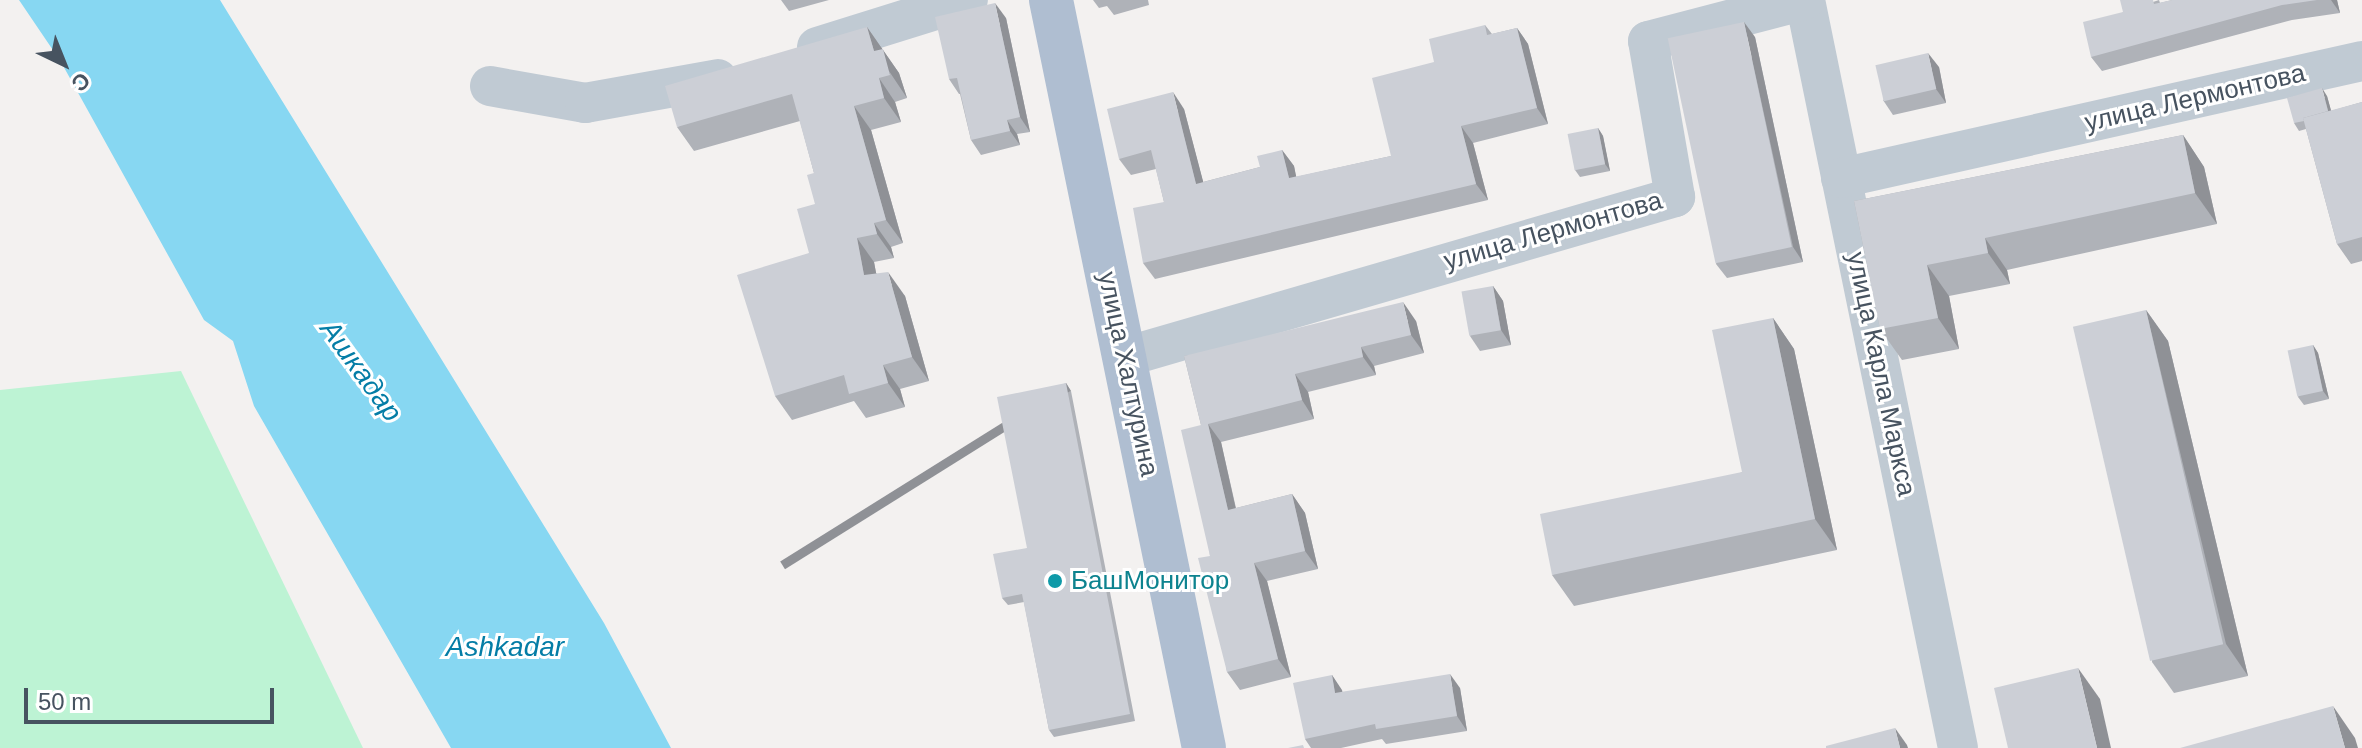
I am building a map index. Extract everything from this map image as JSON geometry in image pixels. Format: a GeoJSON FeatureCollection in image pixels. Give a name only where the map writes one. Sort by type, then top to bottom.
{"type":"FeatureCollection","features":[{"type":"Feature","properties":{"kind":"main road","name":"улица Халтурина"},"geometry":{"type":"LineString","coordinates":[[1051,0],[1204,748]]}},
{"type":"Feature","properties":{"kind":"street"},"geometry":{"type":"LineString","coordinates":[[490,86],[585,103],[712,81],[968,0]]}},
{"type":"Feature","properties":{"kind":"street","name":"улица Лермонтова"},"geometry":{"type":"LineString","coordinates":[[1125,357],[1675,197],[1648,41],[1805,0]]}},
{"type":"Feature","properties":{"kind":"street","name":"улица Карла Маркса"},"geometry":{"type":"LineString","coordinates":[[1805,0],[1958,748]]}},
{"type":"Feature","properties":{"kind":"street","name":"улица Лермонтова"},"geometry":{"type":"LineString","coordinates":[[1841,178],[2362,61]]}},
{"type":"Feature","properties":{"kind":"green space"},"geometry":{"type":"Polygon","coordinates":[[[181,371],[363,748],[0,748],[0,390],[181,371]]]}},
{"type":"Feature","properties":{"kind":"water","name":"Ashkadar"},"geometry":{"type":"Polygon","coordinates":[[[19,0],[220,0],[604,623],[671,748],[451,748],[254,406],[233,341],[204,320],[61,62],[19,0]]]}},
{"type":"Feature","properties":{"kind":"building"},"geometry":{"type":"Polygon","coordinates":[[[2120,0],[2153,0],[2154,4],[2172,0],[2317,0],[2282,5],[2091,57],[2083,22],[2123,12],[2120,0]]]}},
{"type":"Feature","properties":{"kind":"building"},"geometry":{"type":"Polygon","coordinates":[[[995,3],[1020,117],[1007,120],[1010,131],[971,140],[957,78],[949,79],[935,17],[995,3]]]}},
{"type":"Feature","properties":{"kind":"building"},"geometry":{"type":"Polygon","coordinates":[[[1744,22],[1792,247],[1716,263],[1668,38],[1744,22]]]}},
{"type":"Feature","properties":{"kind":"building"},"geometry":{"type":"Polygon","coordinates":[[[1485,25],[1487,35],[1517,28],[1537,108],[1461,126],[1476,184],[1143,263],[1133,208],[1164,202],[1151,150],[1119,159],[1107,109],[1173,92],[1196,184],[1260,167],[1257,156],[1282,150],[1289,178],[1391,156],[1372,78],[1434,62],[1429,39],[1485,25]]]}},
{"type":"Feature","properties":{"kind":"building"},"geometry":{"type":"Polygon","coordinates":[[[867,27],[874,51],[883,49],[890,75],[879,78],[884,98],[854,106],[886,220],[874,223],[877,234],[857,238],[864,275],[888,272],[912,357],[883,365],[888,383],[849,394],[844,375],[775,396],[737,275],[809,253],[797,209],[815,204],[807,175],[814,173],[792,94],[677,127],[665,86],[867,27]]]}},
{"type":"Feature","properties":{"kind":"building"},"geometry":{"type":"Polygon","coordinates":[[[1928,53],[1936,89],[1884,101],[1875,65],[1928,53]]]}},
{"type":"Feature","properties":{"kind":"building"},"geometry":{"type":"Polygon","coordinates":[[[2322,88],[2328,111],[2294,123],[2287,98],[2322,88]]]}},
{"type":"Feature","properties":{"kind":"building"},"geometry":{"type":"Polygon","coordinates":[[[2362,102],[2362,237],[2337,244],[2303,118],[2362,102]]]}},
{"type":"Feature","properties":{"kind":"building"},"geometry":{"type":"Polygon","coordinates":[[[1598,128],[1605,164],[1575,170],[1568,134],[1598,128]]]}},
{"type":"Feature","properties":{"kind":"building"},"geometry":{"type":"Polygon","coordinates":[[[2183,135],[2195,193],[1985,238],[1988,253],[1927,265],[1938,318],[1880,329],[1854,201],[2183,135]]]}},
{"type":"Feature","properties":{"kind":"building"},"geometry":{"type":"Polygon","coordinates":[[[1493,286],[1501,330],[1469,336],[1461,292],[1493,286]]]}},
{"type":"Feature","properties":{"kind":"building"},"geometry":{"type":"Polygon","coordinates":[[[1403,302],[1411,335],[1361,347],[1363,357],[1295,374],[1302,400],[1208,424],[1228,510],[1292,494],[1305,551],[1254,563],[1278,659],[1227,672],[1198,558],[1210,556],[1181,430],[1201,425],[1184,356],[1403,302]]]}},
{"type":"Feature","properties":{"kind":"building"},"geometry":{"type":"Polygon","coordinates":[[[2146,310],[2223,644],[2150,661],[2073,327],[2146,310]]]}},
{"type":"Feature","properties":{"kind":"building"},"geometry":{"type":"Polygon","coordinates":[[[1773,318],[1815,519],[1552,575],[1540,514],[1742,472],[1712,330],[1773,318]]]}},
{"type":"Feature","properties":{"kind":"building"},"geometry":{"type":"Polygon","coordinates":[[[2313,345],[2323,391],[2297,396],[2288,350],[2313,345]]]}},
{"type":"Feature","properties":{"kind":"building","name":"БашМонитор"},"geometry":{"type":"Polygon","coordinates":[[[1066,383],[1130,714],[1049,730],[1022,594],[1002,598],[993,554],[1027,548],[997,397],[1066,383]]]}},
{"type":"Feature","properties":{"kind":"building"},"geometry":{"type":"Polygon","coordinates":[[[2078,668],[2097,748],[2008,748],[1994,688],[2078,668]]]}},
{"type":"Feature","properties":{"kind":"building"},"geometry":{"type":"Polygon","coordinates":[[[1450,674],[1457,716],[1376,729],[1375,724],[1305,739],[1293,683],[1332,675],[1335,693],[1450,674]]]}},
{"type":"Feature","properties":{"kind":"building"},"geometry":{"type":"Polygon","coordinates":[[[2333,706],[2345,748],[2180,748],[2333,706]]]}},
{"type":"Feature","properties":{"kind":"building"},"geometry":{"type":"Polygon","coordinates":[[[1895,728],[1900,748],[1826,748],[1826,746],[1895,728]]]}},
{"type":"Feature","properties":{"kind":"place","name":"БашМонитор"},"geometry":{"type":"Point","coordinates":[1055,581]}},
{"type":"Feature","properties":{"kind":"water label","name":"Ашкадар"},"geometry":{"type":"Point","coordinates":[361,371]}}]}
